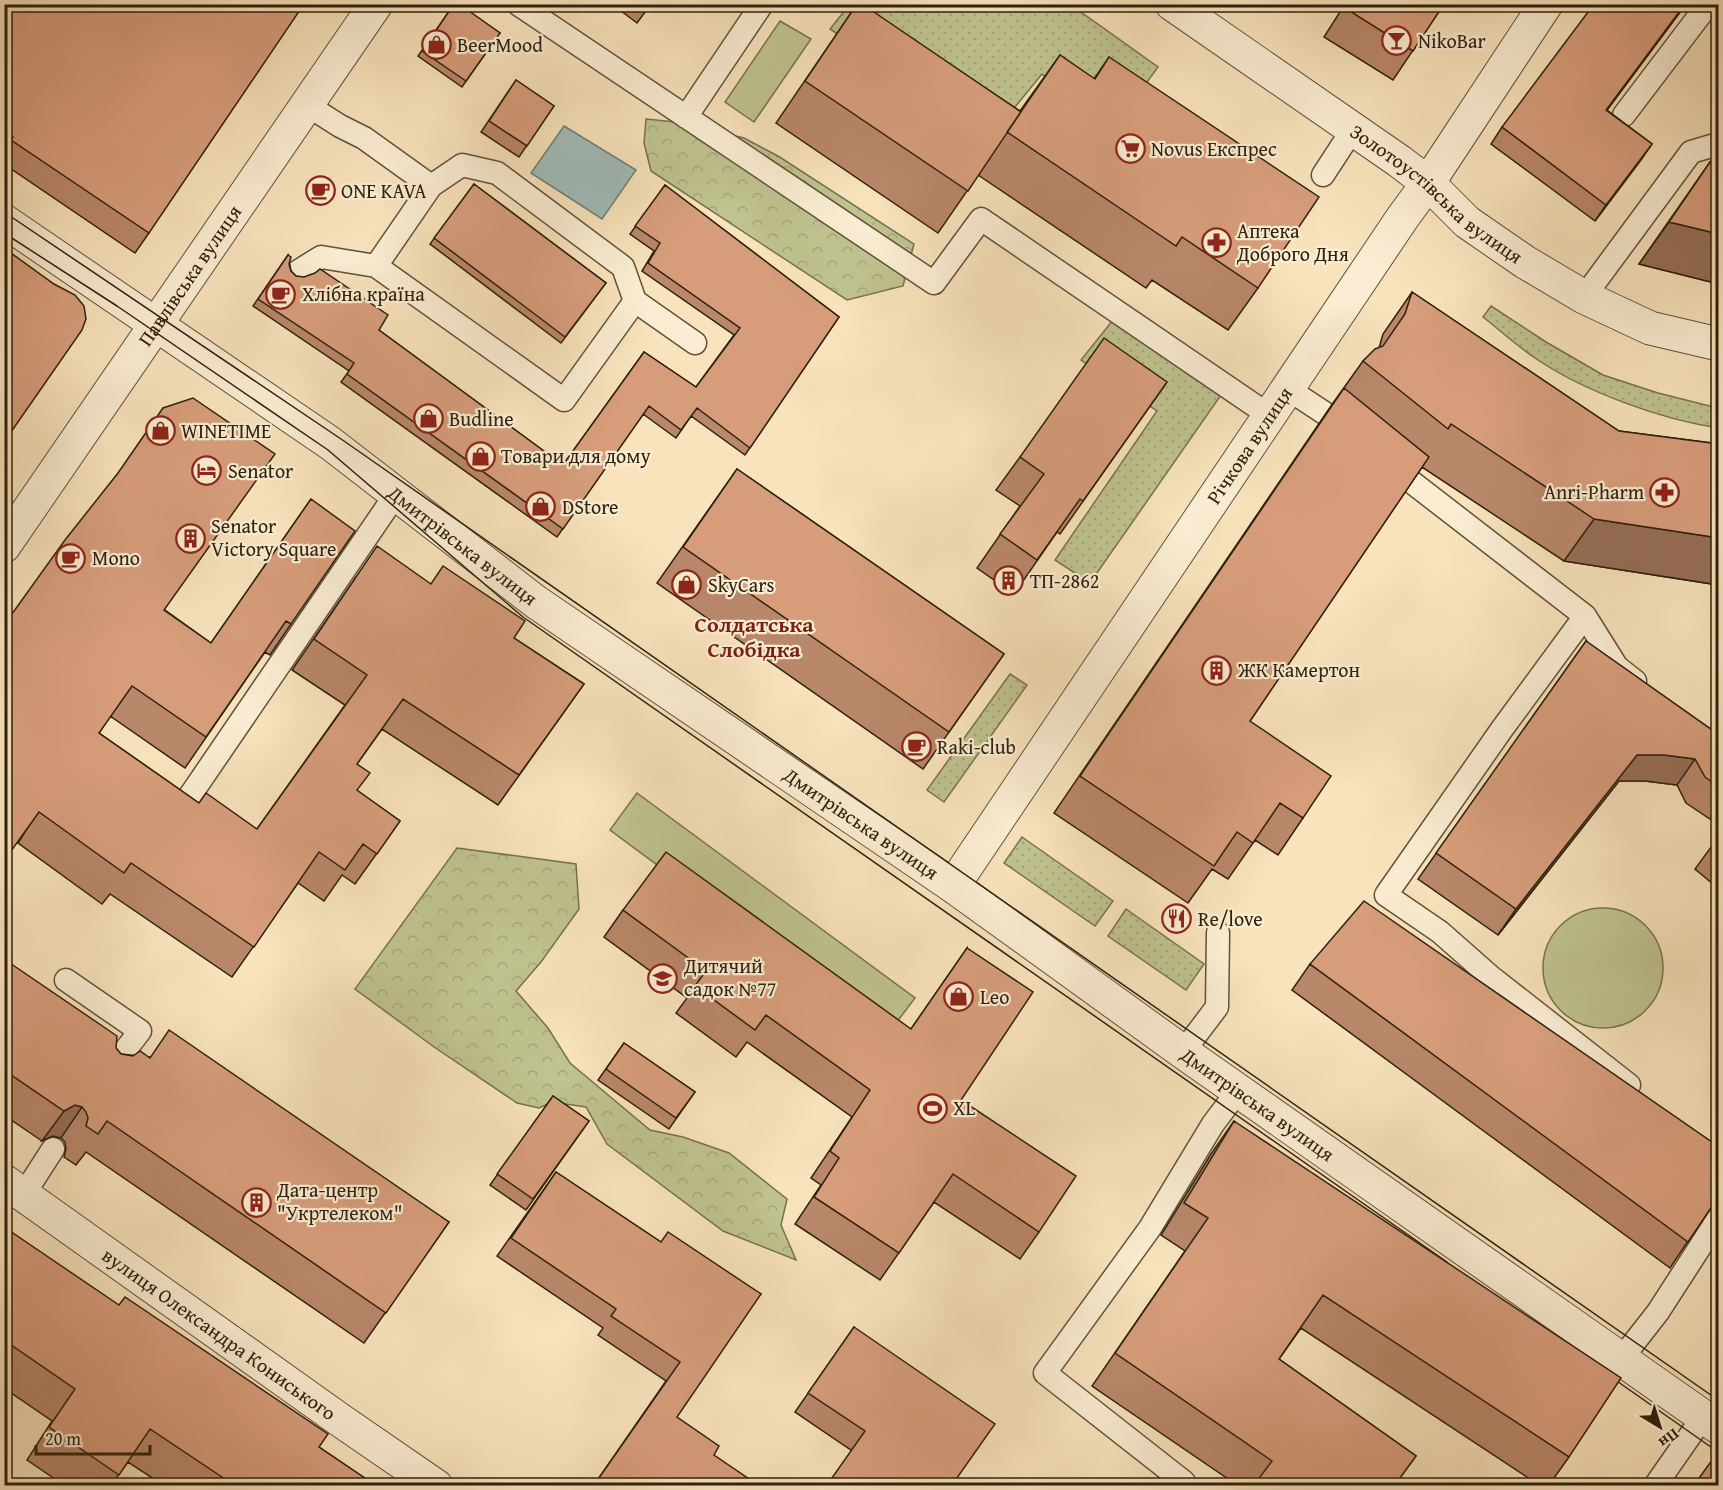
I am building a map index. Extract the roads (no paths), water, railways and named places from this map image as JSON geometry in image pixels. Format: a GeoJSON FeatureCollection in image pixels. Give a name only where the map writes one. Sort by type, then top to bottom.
{"type":"FeatureCollection","features":[{"type":"Feature","properties":{"kind":"street","name":"Павлівська вулиця"},"geometry":{"type":"LineString","coordinates":[[4,546],[376,4]]}},
{"type":"Feature","properties":{"kind":"street","name":"Золотоустівська вулиця"},"geometry":{"type":"LineString","coordinates":[[1172,4],[1428,183],[1467,222],[1525,262],[1584,297],[1650,328],[1719,344]]}},
{"type":"Feature","properties":{"kind":"street","name":"Річкова вулиця"},"geometry":{"type":"LineString","coordinates":[[953,886],[1428,183],[1546,4]]}},
{"type":"Feature","properties":{"kind":"street","name":"Дмитрівська вулиця"},"geometry":{"type":"LineString","coordinates":[[4,221],[330,443],[536,602],[953,886],[1238,1091],[1711,1422]]}},
{"type":"Feature","properties":{"kind":"street","name":"вулиця Олександра Кониського"},"geometry":{"type":"LineString","coordinates":[[14,1188],[340,1420],[436,1485]]}},
{"type":"Feature","properties":{"kind":"lane"},"geometry":{"type":"LineString","coordinates":[[518,4],[934,283],[981,219],[1270,416]]}},
{"type":"Feature","properties":{"kind":"lane"},"geometry":{"type":"LineString","coordinates":[[686,117],[762,4]]}},
{"type":"Feature","properties":{"kind":"lane"},"geometry":{"type":"LineString","coordinates":[[1624,115],[1703,11],[1694,4]]}},
{"type":"Feature","properties":{"kind":"lane"},"geometry":{"type":"LineString","coordinates":[[308,105],[340,126],[364,138],[431,186]]}},
{"type":"Feature","properties":{"kind":"lane"},"geometry":{"type":"LineString","coordinates":[[1323,175],[1353,129]]}},
{"type":"Feature","properties":{"kind":"lane"},"geometry":{"type":"LineString","coordinates":[[1584,297],[1692,152],[1719,144]]}},
{"type":"Feature","properties":{"kind":"lane"},"geometry":{"type":"LineString","coordinates":[[376,266],[431,186],[462,165],[497,173],[623,267],[635,301],[695,343]]}},
{"type":"Feature","properties":{"kind":"lane"},"geometry":{"type":"LineString","coordinates":[[297,272],[321,257],[376,266],[564,400],[635,301]]}},
{"type":"Feature","properties":{"kind":"lane"},"geometry":{"type":"LineString","coordinates":[[1288,389],[1338,422],[1367,448],[1585,616],[1617,667],[1654,694]]}},
{"type":"Feature","properties":{"kind":"lane"},"geometry":{"type":"LineString","coordinates":[[185,804],[396,494]]}},
{"type":"Feature","properties":{"kind":"lane"},"geometry":{"type":"LineString","coordinates":[[1585,616],[1502,729],[1386,895],[1440,932],[1491,977],[1629,1085]]}},
{"type":"Feature","properties":{"kind":"lane"},"geometry":{"type":"LineString","coordinates":[[1183,1052],[1217,1007],[1218,933]]}},
{"type":"Feature","properties":{"kind":"lane"},"geometry":{"type":"LineString","coordinates":[[66,980],[140,1031],[107,1074]]}},
{"type":"Feature","properties":{"kind":"lane"},"geometry":{"type":"LineString","coordinates":[[1185,1485],[1045,1373],[1150,1228],[1213,1124],[1238,1091]]}},
{"type":"Feature","properties":{"kind":"lane"},"geometry":{"type":"LineString","coordinates":[[14,1188],[53,1149]]}},
{"type":"Feature","properties":{"kind":"lane"},"geometry":{"type":"LineString","coordinates":[[1622,1358],[1658,1312],[1719,1219]]}},
{"type":"Feature","properties":{"kind":"lane"},"geometry":{"type":"LineString","coordinates":[[1655,1485],[1711,1422]]}},
{"type":"Feature","properties":{"kind":"water"},"geometry":{"type":"Polygon","coordinates":[[[564,126],[636,170],[602,219],[531,173],[564,126]]]}},
{"type":"Feature","properties":{"kind":"tram line"},"geometry":{"type":"LineString","coordinates":[[4,212],[344,441],[1718,1400]]}},
{"type":"Feature","properties":{"kind":"tram line"},"geometry":{"type":"LineString","coordinates":[[4,233],[117,306],[328,450],[523,617],[1447,1262]]}},
{"type":"Feature","properties":{"kind":"tram line"},"geometry":{"type":"LineString","coordinates":[[1604,1372],[1718,1452]]}},
{"type":"Feature","properties":{"kind":"place","name":"NikoBar"},"geometry":{"type":"Point","coordinates":[1397,41]}},
{"type":"Feature","properties":{"kind":"place","name":"BeerMood"},"geometry":{"type":"Point","coordinates":[436,45]}},
{"type":"Feature","properties":{"kind":"place","name":"Novus Експрес"},"geometry":{"type":"Point","coordinates":[1130,149]}},
{"type":"Feature","properties":{"kind":"place","name":"ONE KAVA"},"geometry":{"type":"Point","coordinates":[320,191]}},
{"type":"Feature","properties":{"kind":"place","name":"Аптека Доброго Дня"},"geometry":{"type":"Point","coordinates":[1216,242]}},
{"type":"Feature","properties":{"kind":"place","name":"Хлібна країна"},"geometry":{"type":"Point","coordinates":[281,294]}},
{"type":"Feature","properties":{"kind":"place","name":"Budline"},"geometry":{"type":"Point","coordinates":[428,419]}},
{"type":"Feature","properties":{"kind":"place","name":"WINETIME"},"geometry":{"type":"Point","coordinates":[160,431]}},
{"type":"Feature","properties":{"kind":"place","name":"Товари для дому"},"geometry":{"type":"Point","coordinates":[480,456]}},
{"type":"Feature","properties":{"kind":"place","name":"Senator"},"geometry":{"type":"Point","coordinates":[207,471]}},
{"type":"Feature","properties":{"kind":"place","name":"Anri-Pharm"},"geometry":{"type":"Point","coordinates":[1665,492]}},
{"type":"Feature","properties":{"kind":"place","name":"DStore"},"geometry":{"type":"Point","coordinates":[541,507]}},
{"type":"Feature","properties":{"kind":"place","name":"Senator Victory Square"},"geometry":{"type":"Point","coordinates":[190,538]}},
{"type":"Feature","properties":{"kind":"place","name":"Mono"},"geometry":{"type":"Point","coordinates":[71,558]}},
{"type":"Feature","properties":{"kind":"place","name":"ТП-2862"},"geometry":{"type":"Point","coordinates":[1009,581]}},
{"type":"Feature","properties":{"kind":"place","name":"SkyCars"},"geometry":{"type":"Point","coordinates":[687,585]}},
{"type":"Feature","properties":{"kind":"place","name":"ЖК Камертон"},"geometry":{"type":"Point","coordinates":[1217,670]}},
{"type":"Feature","properties":{"kind":"place","name":"Raki-club"},"geometry":{"type":"Point","coordinates":[916,747]}},
{"type":"Feature","properties":{"kind":"place","name":"Re/love"},"geometry":{"type":"Point","coordinates":[1177,919]}},
{"type":"Feature","properties":{"kind":"place","name":"Дитячий садок №77"},"geometry":{"type":"Point","coordinates":[663,978]}},
{"type":"Feature","properties":{"kind":"place","name":"Leo"},"geometry":{"type":"Point","coordinates":[959,997]}},
{"type":"Feature","properties":{"kind":"place","name":"XL"},"geometry":{"type":"Point","coordinates":[932,1108]}},
{"type":"Feature","properties":{"kind":"place","name":"Дата-центр \"Укртелеком\""},"geometry":{"type":"Point","coordinates":[256,1202]}},
{"type":"Feature","properties":{"kind":"district","name":"Солдатська Слобідка"},"geometry":{"type":"Point","coordinates":[754,636]}}]}
